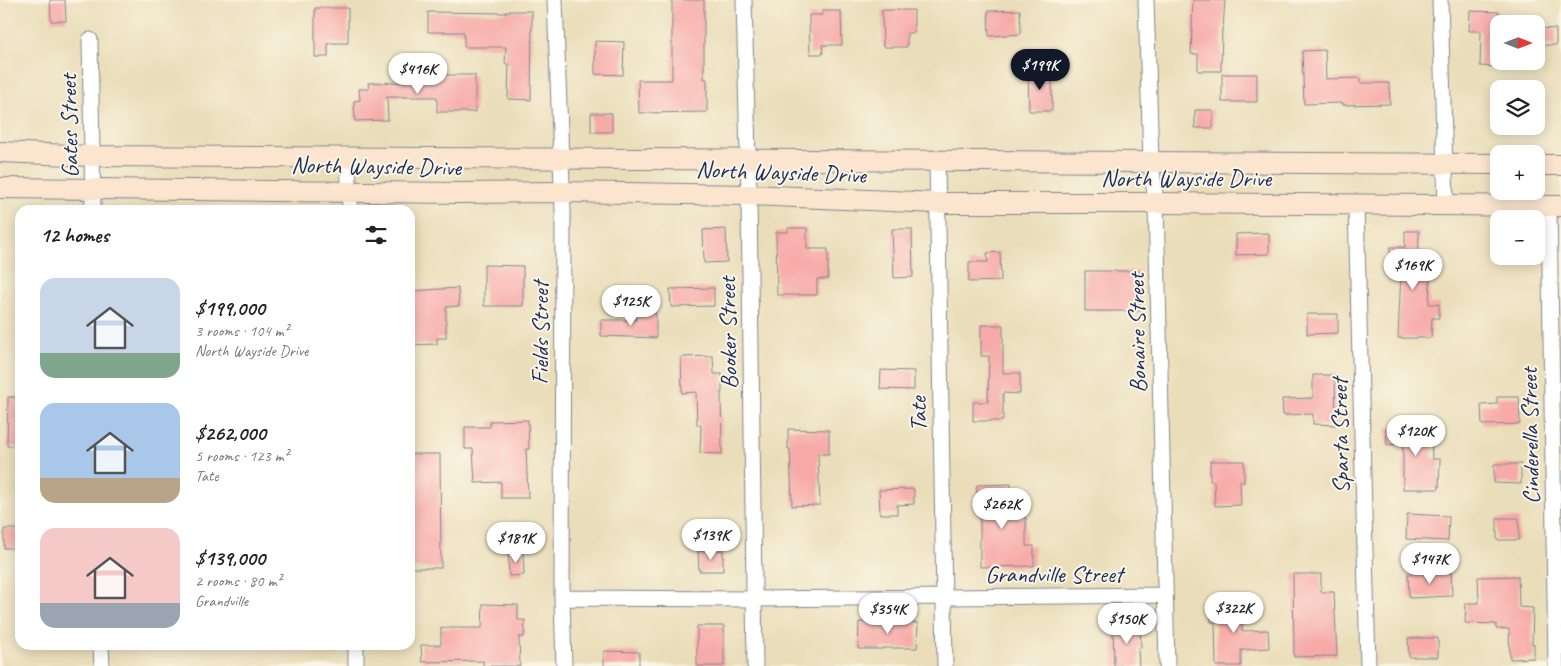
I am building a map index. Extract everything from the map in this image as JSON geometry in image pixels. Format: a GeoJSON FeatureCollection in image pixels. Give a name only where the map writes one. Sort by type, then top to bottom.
{"type":"FeatureCollection","features":[{"type":"Feature","properties":{"kind":"main road","name":"North Wayside Drive"},"geometry":{"type":"LineString","coordinates":[[0,152],[93,156],[1490,164]]}},
{"type":"Feature","properties":{"kind":"main road"},"geometry":{"type":"LineString","coordinates":[[1545,165],[1561,165]]}},
{"type":"Feature","properties":{"kind":"main road","name":"North Wayside Drive"},"geometry":{"type":"LineString","coordinates":[[0,188],[93,188],[350,200],[460,193],[562,192],[749,195],[938,203],[1555,206]]}},
{"type":"Feature","properties":{"kind":"street","name":"Fields Street"},"geometry":{"type":"LineString","coordinates":[[555,0],[562,192],[562,598],[564,666]]}},
{"type":"Feature","properties":{"kind":"street","name":"Booker Street"},"geometry":{"type":"LineString","coordinates":[[744,0],[749,195],[755,666]]}},
{"type":"Feature","properties":{"kind":"street","name":"Bonaire Street"},"geometry":{"type":"LineString","coordinates":[[1146,0],[1151,162],[1156,203],[1167,666]]}},
{"type":"Feature","properties":{"kind":"street"},"geometry":{"type":"LineString","coordinates":[[1440,0],[1446,205]]}},
{"type":"Feature","properties":{"kind":"street","name":"Gates Street"},"geometry":{"type":"LineString","coordinates":[[90,40],[93,205]]}},
{"type":"Feature","properties":{"kind":"street"},"geometry":{"type":"LineString","coordinates":[[348,158],[350,200]]}},
{"type":"Feature","properties":{"kind":"street","name":"Tate"},"geometry":{"type":"LineString","coordinates":[[937,161],[945,666]]}},
{"type":"Feature","properties":{"kind":"street","name":"Sparta Street"},"geometry":{"type":"LineString","coordinates":[[1356,205],[1368,666]]}},
{"type":"Feature","properties":{"kind":"street","name":"Cinderella Street"},"geometry":{"type":"LineString","coordinates":[[1555,206],[1556,666]]}},
{"type":"Feature","properties":{"kind":"street","name":"Grandville Street"},"geometry":{"type":"LineString","coordinates":[[562,598],[754,599],[1165,596]]}},
{"type":"Feature","properties":{"kind":"street"},"geometry":{"type":"LineString","coordinates":[[101,650],[102,666]]}},
{"type":"Feature","properties":{"kind":"street"},"geometry":{"type":"LineString","coordinates":[[356,650],[356,666]]}},
{"type":"Feature","properties":{"kind":"building"},"geometry":{"type":"Polygon","coordinates":[[[50,0],[65,0],[66,21],[51,21],[50,0]]]}},
{"type":"Feature","properties":{"kind":"building"},"geometry":{"type":"Polygon","coordinates":[[[672,0],[704,0],[704,79],[707,79],[707,112],[639,113],[638,80],[672,80],[672,0]]]}},
{"type":"Feature","properties":{"kind":"building"},"geometry":{"type":"Polygon","coordinates":[[[1193,0],[1225,0],[1221,71],[1198,71],[1198,54],[1191,54],[1193,0]]]}},
{"type":"Feature","properties":{"kind":"building"},"geometry":{"type":"Polygon","coordinates":[[[315,8],[348,8],[348,43],[328,43],[328,57],[315,57],[315,8]]]}},
{"type":"Feature","properties":{"kind":"building"},"geometry":{"type":"Polygon","coordinates":[[[882,10],[914,10],[914,33],[907,33],[907,47],[883,47],[882,10]]]}},
{"type":"Feature","properties":{"kind":"building"},"geometry":{"type":"Polygon","coordinates":[[[1020,10],[1021,34],[989,36],[988,11],[1020,10]]]}},
{"type":"Feature","properties":{"kind":"building"},"geometry":{"type":"Polygon","coordinates":[[[506,11],[532,11],[531,100],[508,99],[509,64],[505,64],[506,47],[464,47],[464,32],[428,32],[428,12],[506,13],[506,11]]]}},
{"type":"Feature","properties":{"kind":"building"},"geometry":{"type":"Polygon","coordinates":[[[822,11],[841,11],[842,45],[822,45],[823,54],[810,54],[809,15],[822,15],[822,11]]]}},
{"type":"Feature","properties":{"kind":"building"},"geometry":{"type":"Polygon","coordinates":[[[1470,11],[1499,12],[1499,15],[1490,15],[1490,67],[1480,66],[1481,31],[1469,31],[1470,11]]]}},
{"type":"Feature","properties":{"kind":"building"},"geometry":{"type":"Polygon","coordinates":[[[1545,28],[1556,29],[1556,45],[1545,45],[1545,28]]]}},
{"type":"Feature","properties":{"kind":"building"},"geometry":{"type":"Polygon","coordinates":[[[595,41],[624,42],[623,75],[595,74],[595,41]]]}},
{"type":"Feature","properties":{"kind":"building"},"geometry":{"type":"Polygon","coordinates":[[[1325,50],[1326,79],[1360,78],[1360,83],[1389,83],[1390,104],[1304,104],[1302,51],[1325,50]]]}},
{"type":"Feature","properties":{"kind":"building"},"geometry":{"type":"Polygon","coordinates":[[[1028,72],[1052,72],[1052,111],[1029,111],[1028,72]]]}},
{"type":"Feature","properties":{"kind":"building"},"geometry":{"type":"Polygon","coordinates":[[[1222,74],[1257,74],[1257,102],[1222,102],[1222,74]]]}},
{"type":"Feature","properties":{"kind":"building"},"geometry":{"type":"Polygon","coordinates":[[[406,75],[475,75],[475,112],[437,112],[437,97],[387,97],[388,120],[355,121],[354,101],[360,100],[359,89],[369,89],[368,83],[406,82],[406,75]]]}},
{"type":"Feature","properties":{"kind":"building"},"geometry":{"type":"Polygon","coordinates":[[[1195,110],[1213,110],[1213,128],[1195,128],[1195,110]]]}},
{"type":"Feature","properties":{"kind":"building"},"geometry":{"type":"Polygon","coordinates":[[[591,113],[612,113],[612,132],[591,132],[591,113]]]}},
{"type":"Feature","properties":{"kind":"building"},"geometry":{"type":"Polygon","coordinates":[[[788,228],[807,228],[807,249],[828,249],[828,279],[817,279],[817,295],[777,295],[776,232],[788,232],[788,228]]]}},
{"type":"Feature","properties":{"kind":"building"},"geometry":{"type":"Polygon","coordinates":[[[726,229],[727,262],[704,263],[703,230],[726,229]]]}},
{"type":"Feature","properties":{"kind":"building"},"geometry":{"type":"Polygon","coordinates":[[[892,229],[912,229],[913,277],[894,278],[892,229]]]}},
{"type":"Feature","properties":{"kind":"building"},"geometry":{"type":"Polygon","coordinates":[[[1405,231],[1419,231],[1418,279],[1430,279],[1429,304],[1439,304],[1439,318],[1432,318],[1431,338],[1398,338],[1401,272],[1390,272],[1390,247],[1405,247],[1405,231]]]}},
{"type":"Feature","properties":{"kind":"building"},"geometry":{"type":"Polygon","coordinates":[[[1269,233],[1269,254],[1236,255],[1236,234],[1269,233]]]}},
{"type":"Feature","properties":{"kind":"building"},"geometry":{"type":"Polygon","coordinates":[[[1000,252],[1001,281],[969,282],[969,262],[988,262],[987,253],[1000,252]]]}},
{"type":"Feature","properties":{"kind":"building"},"geometry":{"type":"Polygon","coordinates":[[[484,265],[523,266],[523,306],[484,306],[484,265]]]}},
{"type":"Feature","properties":{"kind":"building"},"geometry":{"type":"Polygon","coordinates":[[[1085,271],[1140,271],[1140,311],[1085,311],[1085,271]]]}},
{"type":"Feature","properties":{"kind":"building"},"geometry":{"type":"Polygon","coordinates":[[[458,288],[459,306],[446,307],[446,338],[437,338],[437,344],[415,345],[415,291],[458,288]]]}},
{"type":"Feature","properties":{"kind":"building"},"geometry":{"type":"Polygon","coordinates":[[[714,288],[714,306],[671,307],[670,289],[714,288]]]}},
{"type":"Feature","properties":{"kind":"building"},"geometry":{"type":"Polygon","coordinates":[[[636,313],[656,313],[656,338],[601,336],[601,320],[636,320],[636,313]]]}},
{"type":"Feature","properties":{"kind":"building"},"geometry":{"type":"Polygon","coordinates":[[[1307,314],[1338,314],[1338,333],[1307,334],[1307,314]]]}},
{"type":"Feature","properties":{"kind":"building"},"geometry":{"type":"Polygon","coordinates":[[[981,325],[1003,325],[1003,373],[1020,373],[1020,394],[1003,393],[1003,421],[973,421],[973,402],[988,402],[989,356],[981,356],[981,325]]]}},
{"type":"Feature","properties":{"kind":"building"},"geometry":{"type":"Polygon","coordinates":[[[713,356],[714,374],[722,374],[722,454],[700,453],[701,425],[697,425],[696,392],[682,393],[681,357],[713,356]]]}},
{"type":"Feature","properties":{"kind":"building"},"geometry":{"type":"Polygon","coordinates":[[[881,370],[914,371],[914,390],[880,389],[881,370]]]}},
{"type":"Feature","properties":{"kind":"building"},"geometry":{"type":"Polygon","coordinates":[[[1313,375],[1335,375],[1336,425],[1313,424],[1313,414],[1283,415],[1282,399],[1313,398],[1313,375]]]}},
{"type":"Feature","properties":{"kind":"building"},"geometry":{"type":"Polygon","coordinates":[[[8,397],[15,397],[15,447],[7,446],[8,397]]]}},
{"type":"Feature","properties":{"kind":"building"},"geometry":{"type":"Polygon","coordinates":[[[1497,397],[1519,397],[1520,424],[1482,425],[1481,405],[1497,404],[1497,397]]]}},
{"type":"Feature","properties":{"kind":"building"},"geometry":{"type":"Polygon","coordinates":[[[528,420],[529,449],[526,449],[528,498],[501,498],[501,482],[475,483],[473,449],[465,449],[465,427],[490,427],[490,421],[528,420]]]}},
{"type":"Feature","properties":{"kind":"building"},"geometry":{"type":"Polygon","coordinates":[[[1431,426],[1432,459],[1440,459],[1439,489],[1403,489],[1403,444],[1387,445],[1386,428],[1431,426]]]}},
{"type":"Feature","properties":{"kind":"building"},"geometry":{"type":"Polygon","coordinates":[[[788,429],[829,430],[829,454],[818,454],[820,505],[792,506],[788,429]]]}},
{"type":"Feature","properties":{"kind":"building"},"geometry":{"type":"Polygon","coordinates":[[[415,454],[440,454],[441,568],[415,568],[415,454]]]}},
{"type":"Feature","properties":{"kind":"building"},"geometry":{"type":"Polygon","coordinates":[[[1210,461],[1244,461],[1244,482],[1240,482],[1241,505],[1215,506],[1214,481],[1210,481],[1210,461]]]}},
{"type":"Feature","properties":{"kind":"building"},"geometry":{"type":"Polygon","coordinates":[[[1494,464],[1521,464],[1521,484],[1494,483],[1494,464]]]}},
{"type":"Feature","properties":{"kind":"building"},"geometry":{"type":"Polygon","coordinates":[[[1011,484],[1012,517],[1026,518],[1026,546],[1034,546],[1034,566],[980,567],[980,505],[977,505],[977,485],[1011,484]]]}},
{"type":"Feature","properties":{"kind":"building"},"geometry":{"type":"Polygon","coordinates":[[[914,489],[914,504],[897,505],[897,514],[880,514],[879,490],[914,489]]]}},
{"type":"Feature","properties":{"kind":"building"},"geometry":{"type":"Polygon","coordinates":[[[1407,514],[1449,516],[1448,541],[1406,539],[1407,514]]]}},
{"type":"Feature","properties":{"kind":"building"},"geometry":{"type":"Polygon","coordinates":[[[1497,518],[1519,518],[1519,540],[1497,540],[1497,518]]]}},
{"type":"Feature","properties":{"kind":"building"},"geometry":{"type":"Polygon","coordinates":[[[4,529],[15,529],[15,548],[4,548],[4,529]]]}},
{"type":"Feature","properties":{"kind":"building"},"geometry":{"type":"Polygon","coordinates":[[[723,550],[723,571],[699,571],[698,551],[723,550]]]}},
{"type":"Feature","properties":{"kind":"building"},"geometry":{"type":"Polygon","coordinates":[[[508,552],[523,552],[524,575],[509,576],[508,552]]]}},
{"type":"Feature","properties":{"kind":"building"},"geometry":{"type":"Polygon","coordinates":[[[1451,572],[1452,596],[1409,598],[1408,574],[1451,572]]]}},
{"type":"Feature","properties":{"kind":"building"},"geometry":{"type":"Polygon","coordinates":[[[1293,574],[1321,574],[1321,592],[1334,592],[1337,656],[1294,657],[1293,574]]]}},
{"type":"Feature","properties":{"kind":"building"},"geometry":{"type":"Polygon","coordinates":[[[1518,576],[1519,607],[1533,608],[1532,644],[1534,644],[1534,658],[1510,659],[1509,629],[1496,629],[1496,624],[1465,623],[1466,603],[1479,603],[1478,577],[1518,576]]]}},
{"type":"Feature","properties":{"kind":"building"},"geometry":{"type":"Polygon","coordinates":[[[1211,601],[1242,601],[1242,631],[1268,630],[1269,648],[1241,650],[1241,666],[1216,666],[1215,622],[1211,622],[1211,601]]]}},
{"type":"Feature","properties":{"kind":"building"},"geometry":{"type":"Polygon","coordinates":[[[483,604],[518,605],[518,620],[525,620],[524,637],[519,637],[520,666],[483,666],[483,661],[422,662],[421,645],[441,645],[441,628],[482,628],[483,604]]]}},
{"type":"Feature","properties":{"kind":"building"},"geometry":{"type":"Polygon","coordinates":[[[894,618],[908,618],[907,623],[918,623],[917,648],[858,649],[859,622],[894,623],[894,618]]]}},
{"type":"Feature","properties":{"kind":"building"},"geometry":{"type":"Polygon","coordinates":[[[1113,625],[1140,625],[1141,648],[1138,648],[1139,666],[1114,666],[1113,625]]]}},
{"type":"Feature","properties":{"kind":"building"},"geometry":{"type":"Polygon","coordinates":[[[697,626],[724,626],[724,666],[697,666],[697,626]]]}},
{"type":"Feature","properties":{"kind":"building"},"geometry":{"type":"Polygon","coordinates":[[[1408,638],[1438,638],[1438,657],[1409,657],[1408,638]]]}},
{"type":"Feature","properties":{"kind":"building"},"geometry":{"type":"Polygon","coordinates":[[[604,651],[639,652],[639,666],[604,666],[604,651]]]}}]}
